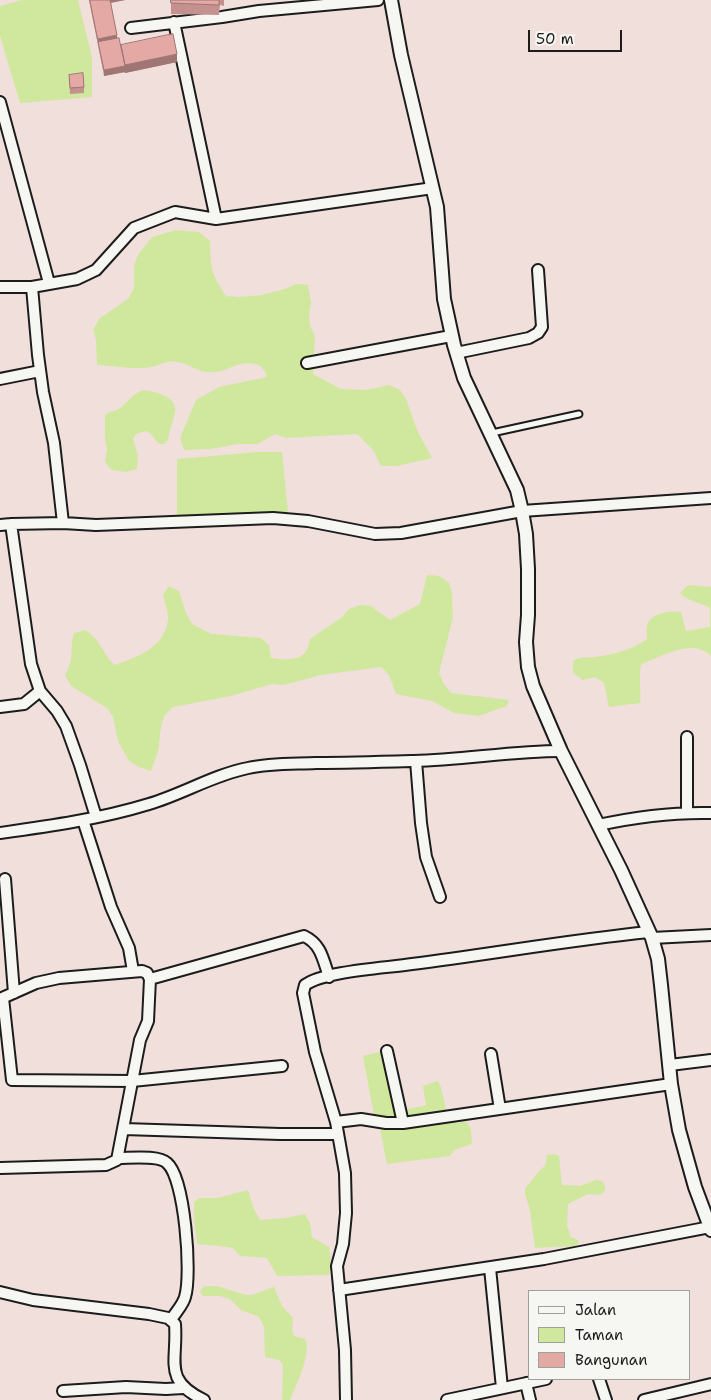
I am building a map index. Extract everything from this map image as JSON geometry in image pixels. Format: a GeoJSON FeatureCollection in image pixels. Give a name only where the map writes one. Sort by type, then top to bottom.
{"type":"FeatureCollection","features":[{"type":"Feature","properties":{"kind":"street"},"geometry":{"type":"LineString","coordinates":[[130,28],[222,17],[259,10],[378,0]]}},
{"type":"Feature","properties":{"kind":"street"},"geometry":{"type":"LineString","coordinates":[[339,1290],[490,1268],[710,1229],[695,1187],[679,1130],[671,1084],[658,959],[651,935],[562,751],[533,686],[528,667],[526,642],[528,569],[526,534],[522,511],[517,490],[464,378],[451,336],[444,299],[438,216],[433,188],[401,55],[391,0]]}},
{"type":"Feature","properties":{"kind":"street"},"geometry":{"type":"LineString","coordinates":[[174,22],[216,219]]}},
{"type":"Feature","properties":{"kind":"street"},"geometry":{"type":"LineString","coordinates":[[0,102],[49,283]]}},
{"type":"Feature","properties":{"kind":"street"},"geometry":{"type":"LineString","coordinates":[[0,287],[32,288],[49,283],[77,279],[96,270],[134,228],[176,212],[216,219],[433,188]]}},
{"type":"Feature","properties":{"kind":"street"},"geometry":{"type":"LineString","coordinates":[[456,353],[529,338],[538,333],[542,327],[538,270]]}},
{"type":"Feature","properties":{"kind":"street"},"geometry":{"type":"LineString","coordinates":[[32,288],[40,371],[54,443],[63,523]]}},
{"type":"Feature","properties":{"kind":"street"},"geometry":{"type":"LineString","coordinates":[[307,363],[451,336]]}},
{"type":"Feature","properties":{"kind":"street"},"geometry":{"type":"LineString","coordinates":[[0,379],[40,371]]}},
{"type":"Feature","properties":{"kind":"street"},"geometry":{"type":"LineString","coordinates":[[0,526],[63,523],[96,525],[273,518],[308,521],[376,534],[401,533],[433,528],[522,511],[711,498]]}},
{"type":"Feature","properties":{"kind":"street"},"geometry":{"type":"LineString","coordinates":[[11,524],[31,664],[40,691],[57,711],[66,726],[96,817]]}},
{"type":"Feature","properties":{"kind":"street"},"geometry":{"type":"LineString","coordinates":[[0,707],[24,704],[32,700],[40,691]]}},
{"type":"Feature","properties":{"kind":"street"},"geometry":{"type":"LineString","coordinates":[[687,737],[687,812]]}},
{"type":"Feature","properties":{"kind":"street"},"geometry":{"type":"LineString","coordinates":[[0,833],[83,820],[149,804],[178,794],[221,775],[250,767],[272,764],[416,761],[484,757],[534,751],[562,751]]}},
{"type":"Feature","properties":{"kind":"street"},"geometry":{"type":"LineString","coordinates":[[416,761],[426,857],[440,897]]}},
{"type":"Feature","properties":{"kind":"street"},"geometry":{"type":"LineString","coordinates":[[598,825],[631,818],[687,812],[711,813]]}},
{"type":"Feature","properties":{"kind":"street"},"geometry":{"type":"LineString","coordinates":[[83,820],[111,907],[129,948],[133,971]]}},
{"type":"Feature","properties":{"kind":"street"},"geometry":{"type":"LineString","coordinates":[[5,880],[14,994]]}},
{"type":"Feature","properties":{"kind":"street"},"geometry":{"type":"LineString","coordinates":[[346,1400],[345,1350],[337,1266],[343,1244],[346,1197],[345,1173],[336,1122],[315,1052],[303,993],[305,985],[310,981],[329,976],[379,967],[537,945],[651,935],[711,935]]}},
{"type":"Feature","properties":{"kind":"street"},"geometry":{"type":"LineString","coordinates":[[150,979],[304,936],[314,941],[320,950],[329,976]]}},
{"type":"Feature","properties":{"kind":"street"},"geometry":{"type":"LineString","coordinates":[[0,1168],[106,1165],[114,1163],[119,1158],[132,1081],[140,1040],[148,1022],[150,979],[147,973],[142,971],[59,978],[36,983],[1,999],[12,1080],[132,1081],[282,1066]]}},
{"type":"Feature","properties":{"kind":"street"},"geometry":{"type":"LineString","coordinates":[[387,1051],[403,1124]]}},
{"type":"Feature","properties":{"kind":"street"},"geometry":{"type":"LineString","coordinates":[[491,1054],[500,1109]]}},
{"type":"Feature","properties":{"kind":"street"},"geometry":{"type":"LineString","coordinates":[[670,1064],[711,1060]]}},
{"type":"Feature","properties":{"kind":"street"},"geometry":{"type":"LineString","coordinates":[[336,1122],[361,1119],[403,1124],[671,1084]]}},
{"type":"Feature","properties":{"kind":"street"},"geometry":{"type":"LineString","coordinates":[[124,1129],[338,1134]]}},
{"type":"Feature","properties":{"kind":"street"},"geometry":{"type":"LineString","coordinates":[[119,1158],[159,1158],[168,1163],[180,1191],[188,1274],[185,1298],[170,1320]]}},
{"type":"Feature","properties":{"kind":"street"},"geometry":{"type":"LineString","coordinates":[[490,1268],[502,1388]]}},
{"type":"Feature","properties":{"kind":"street"},"geometry":{"type":"LineString","coordinates":[[0,1292],[34,1300],[150,1314],[170,1320],[176,1324],[175,1373],[178,1381],[183,1388],[204,1400]]}},
{"type":"Feature","properties":{"kind":"street"},"geometry":{"type":"LineString","coordinates":[[447,1400],[541,1380]]}},
{"type":"Feature","properties":{"kind":"street"},"geometry":{"type":"LineString","coordinates":[[599,1380],[606,1400]]}},
{"type":"Feature","properties":{"kind":"street"},"geometry":{"type":"LineString","coordinates":[[526,1383],[530,1400]]}},
{"type":"Feature","properties":{"kind":"street"},"geometry":{"type":"LineString","coordinates":[[644,1400],[676,1396],[711,1384]]}},
{"type":"Feature","properties":{"kind":"street"},"geometry":{"type":"LineString","coordinates":[[63,1391],[126,1387],[183,1388]]}},
{"type":"Feature","properties":{"kind":"lane"},"geometry":{"type":"LineString","coordinates":[[490,434],[579,414]]}},
{"type":"Feature","properties":{"kind":"green space"},"geometry":{"type":"Polygon","coordinates":[[[22,0],[78,0],[92,57],[92,97],[20,103],[0,36],[0,6],[22,0]]]}},
{"type":"Feature","properties":{"kind":"green space"},"geometry":{"type":"Polygon","coordinates":[[[176,230],[199,232],[210,241],[212,270],[226,296],[262,295],[296,284],[308,285],[311,303],[310,326],[315,336],[313,374],[341,389],[366,390],[389,385],[400,390],[406,399],[417,430],[432,458],[397,466],[381,466],[373,450],[357,434],[286,438],[275,434],[258,444],[238,444],[211,449],[184,450],[180,438],[196,400],[219,387],[267,377],[264,371],[259,366],[250,363],[209,372],[173,362],[146,368],[97,365],[96,340],[93,330],[99,319],[128,299],[134,288],[134,266],[138,255],[152,237],[176,230]]]}},
{"type":"Feature","properties":{"kind":"green space"},"geometry":{"type":"Polygon","coordinates":[[[144,390],[165,396],[170,399],[175,407],[168,440],[164,444],[159,444],[146,431],[136,434],[133,439],[138,456],[137,469],[126,472],[112,470],[105,461],[107,449],[105,415],[120,408],[134,395],[144,390]]]}},
{"type":"Feature","properties":{"kind":"green space"},"geometry":{"type":"Polygon","coordinates":[[[257,452],[282,452],[288,513],[285,515],[177,519],[177,459],[257,452]]]}},
{"type":"Feature","properties":{"kind":"green space"},"geometry":{"type":"Polygon","coordinates":[[[427,575],[440,576],[449,583],[452,593],[453,617],[439,673],[444,684],[451,693],[509,700],[507,706],[479,716],[454,713],[432,701],[396,694],[389,675],[381,667],[321,675],[284,685],[272,684],[231,696],[173,707],[164,716],[158,752],[151,771],[129,761],[118,741],[113,717],[107,708],[71,686],[65,675],[70,664],[74,633],[85,630],[90,634],[114,665],[140,655],[156,644],[166,629],[168,617],[163,595],[169,586],[179,591],[186,613],[192,624],[212,634],[261,638],[269,645],[271,658],[290,659],[303,654],[307,650],[310,639],[342,617],[349,609],[360,605],[371,606],[390,620],[420,604],[427,575]]]}},
{"type":"Feature","properties":{"kind":"green space"},"geometry":{"type":"Polygon","coordinates":[[[688,585],[711,587],[711,656],[696,648],[687,648],[670,652],[646,662],[641,665],[640,670],[640,703],[609,707],[604,683],[595,677],[583,680],[573,673],[573,661],[615,653],[642,643],[647,639],[649,622],[661,613],[681,612],[686,631],[710,627],[710,608],[687,599],[680,593],[688,585]]]}},
{"type":"Feature","properties":{"kind":"green space"},"geometry":{"type":"Polygon","coordinates":[[[391,1049],[405,1110],[426,1105],[423,1086],[438,1081],[449,1123],[467,1122],[471,1129],[472,1144],[454,1150],[450,1156],[387,1164],[380,1129],[374,1116],[363,1056],[391,1049]]]}},
{"type":"Feature","properties":{"kind":"green space"},"geometry":{"type":"Polygon","coordinates":[[[554,1154],[559,1156],[562,1185],[580,1186],[596,1180],[602,1181],[605,1191],[600,1195],[588,1194],[568,1204],[567,1226],[571,1237],[578,1240],[579,1243],[575,1246],[535,1248],[525,1188],[545,1166],[547,1155],[554,1154]]]}},
{"type":"Feature","properties":{"kind":"green space"},"geometry":{"type":"Polygon","coordinates":[[[248,1190],[260,1220],[305,1214],[310,1223],[312,1237],[329,1247],[331,1258],[329,1275],[277,1276],[267,1258],[240,1256],[233,1248],[197,1244],[194,1202],[199,1198],[217,1198],[248,1190]]]}},
{"type":"Feature","properties":{"kind":"green space"},"geometry":{"type":"Polygon","coordinates":[[[204,1286],[217,1286],[246,1295],[252,1295],[274,1287],[282,1306],[293,1318],[292,1331],[294,1336],[305,1339],[307,1345],[305,1361],[290,1400],[282,1400],[283,1365],[279,1360],[265,1357],[264,1327],[259,1317],[241,1310],[230,1299],[220,1296],[203,1296],[200,1291],[204,1286]]]}},
{"type":"Feature","properties":{"kind":"building"},"geometry":{"type":"Polygon","coordinates":[[[90,0],[110,0],[117,35],[98,39],[90,0]]]}},
{"type":"Feature","properties":{"kind":"building"},"geometry":{"type":"Polygon","coordinates":[[[171,0],[219,0],[219,5],[171,3],[171,0]]]}},
{"type":"Feature","properties":{"kind":"building"},"geometry":{"type":"Polygon","coordinates":[[[173,34],[177,54],[125,65],[121,45],[173,34]]]}},
{"type":"Feature","properties":{"kind":"building"},"geometry":{"type":"Polygon","coordinates":[[[119,38],[125,66],[104,70],[98,42],[119,38]]]}},
{"type":"Feature","properties":{"kind":"building"},"geometry":{"type":"Polygon","coordinates":[[[83,73],[84,87],[70,88],[69,75],[83,73]]]}}]}
